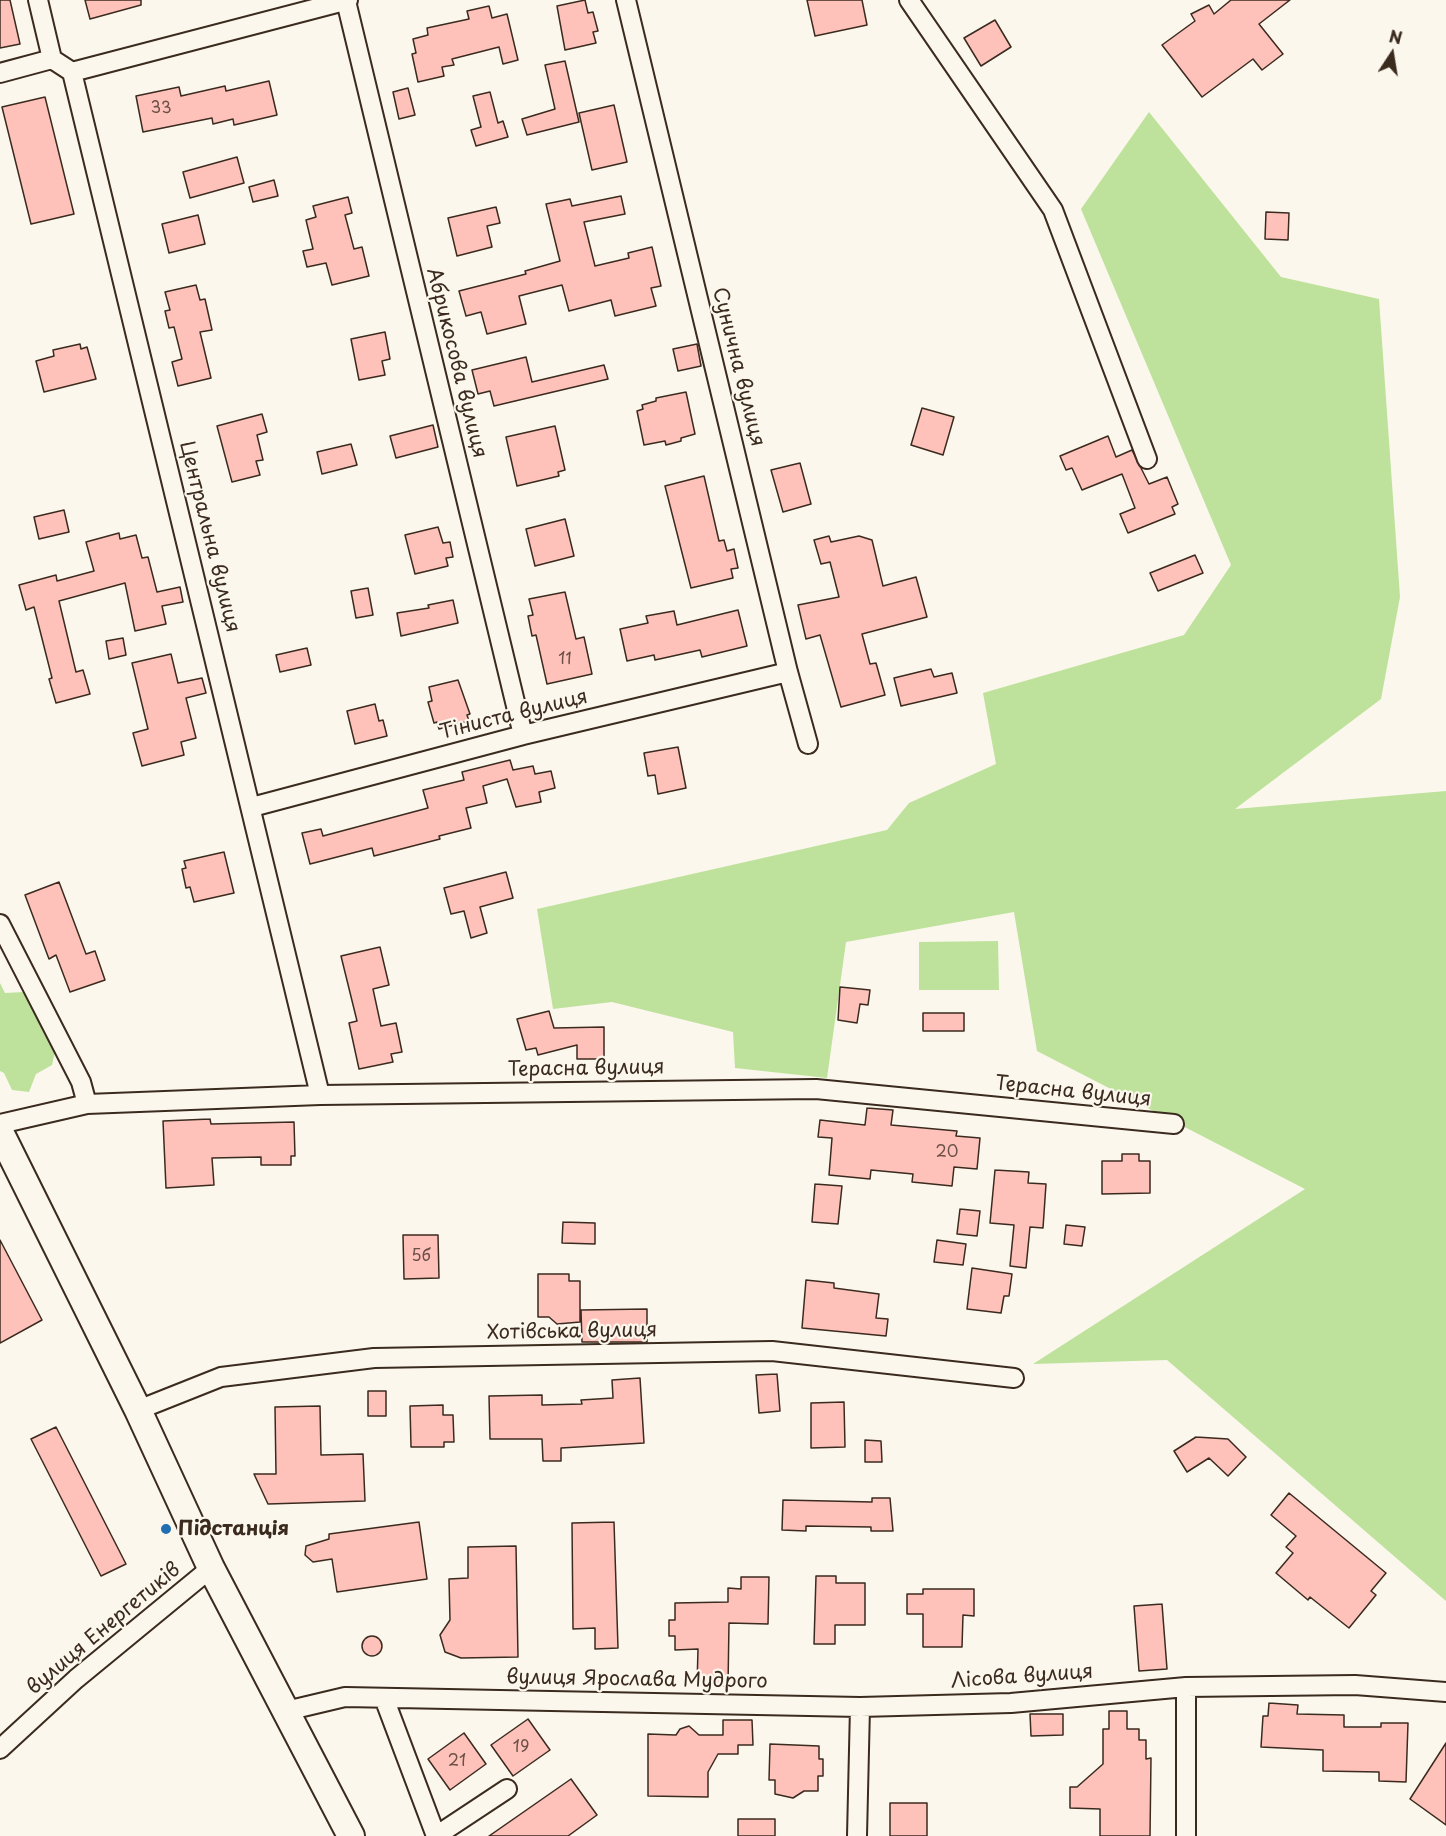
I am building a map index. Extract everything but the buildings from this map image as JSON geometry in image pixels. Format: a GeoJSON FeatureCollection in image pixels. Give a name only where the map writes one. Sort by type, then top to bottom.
{"type":"FeatureCollection","features":[{"type":"Feature","properties":{"kind":"street"},"geometry":{"type":"LineString","coordinates":[[38,0],[52,59],[72,72],[347,0]]}},
{"type":"Feature","properties":{"kind":"street","name":"Абрикосова вулиця"},"geometry":{"type":"LineString","coordinates":[[347,0],[523,735]]}},
{"type":"Feature","properties":{"kind":"street","name":"Сунична вулиця"},"geometry":{"type":"LineString","coordinates":[[626,0],[788,672],[808,744]]}},
{"type":"Feature","properties":{"kind":"street"},"geometry":{"type":"LineString","coordinates":[[909,0],[1053,210],[1147,459]]}},
{"type":"Feature","properties":{"kind":"street"},"geometry":{"type":"LineString","coordinates":[[0,73],[52,59]]}},
{"type":"Feature","properties":{"kind":"street","name":"Центральна вулиця"},"geometry":{"type":"LineString","coordinates":[[72,72],[320,1095]]}},
{"type":"Feature","properties":{"kind":"street","name":"Тіниста вулиця"},"geometry":{"type":"LineString","coordinates":[[252,807],[523,735],[788,672]]}},
{"type":"Feature","properties":{"kind":"street"},"geometry":{"type":"LineString","coordinates":[[0,924],[81,1082],[87,1104]]}},
{"type":"Feature","properties":{"kind":"street","name":"Терасна вулиця"},"geometry":{"type":"LineString","coordinates":[[0,1124],[87,1104],[320,1095],[816,1089],[1173,1124]]}},
{"type":"Feature","properties":{"kind":"street"},"geometry":{"type":"LineString","coordinates":[[0,1132],[138,1410],[211,1568],[351,1836]]}},
{"type":"Feature","properties":{"kind":"street","name":"Хотівська вулиця"},"geometry":{"type":"LineString","coordinates":[[138,1410],[221,1377],[374,1358],[772,1351],[1014,1378]]}},
{"type":"Feature","properties":{"kind":"street","name":"вулиця Енергетиків"},"geometry":{"type":"LineString","coordinates":[[0,1749],[76,1679],[211,1568]]}},
{"type":"Feature","properties":{"kind":"street","name":"Лісова вулиця"},"geometry":{"type":"LineString","coordinates":[[860,1707],[1011,1703],[1186,1687],[1355,1685],[1446,1692]]}},
{"type":"Feature","properties":{"kind":"street"},"geometry":{"type":"LineString","coordinates":[[1186,1687],[1186,1836]]}},
{"type":"Feature","properties":{"kind":"street","name":"вулиця Ярослава Мудрого"},"geometry":{"type":"LineString","coordinates":[[286,1711],[345,1697],[860,1707]]}},
{"type":"Feature","properties":{"kind":"street"},"geometry":{"type":"LineString","coordinates":[[384,1698],[436,1836],[507,1789]]}},
{"type":"Feature","properties":{"kind":"street"},"geometry":{"type":"LineString","coordinates":[[856,1836],[860,1707]]}},
{"type":"Feature","properties":{"kind":"green space"},"geometry":{"type":"Polygon","coordinates":[[[1149,112],[1281,277],[1379,299],[1400,597],[1381,699],[1235,809],[1446,791],[1446,1601],[1167,1360],[1033,1364],[1305,1189],[1037,1051],[1014,912],[846,942],[827,1078],[735,1068],[733,1032],[612,1002],[553,1009],[537,909],[887,830],[909,803],[996,764],[983,693],[1184,635],[1231,565],[1081,209],[1149,112]]]}},
{"type":"Feature","properties":{"kind":"green space"},"geometry":{"type":"Polygon","coordinates":[[[998,941],[999,990],[919,990],[919,942],[998,941]]]}},
{"type":"Feature","properties":{"kind":"green space"},"geometry":{"type":"Polygon","coordinates":[[[0,983],[5,993],[24,992],[56,1047],[52,1065],[36,1074],[29,1092],[12,1090],[4,1073],[0,1071],[0,983]]]}},
{"type":"Feature","properties":{"kind":"place","name":"Підстанція"},"geometry":{"type":"Point","coordinates":[166,1529]}}]}
